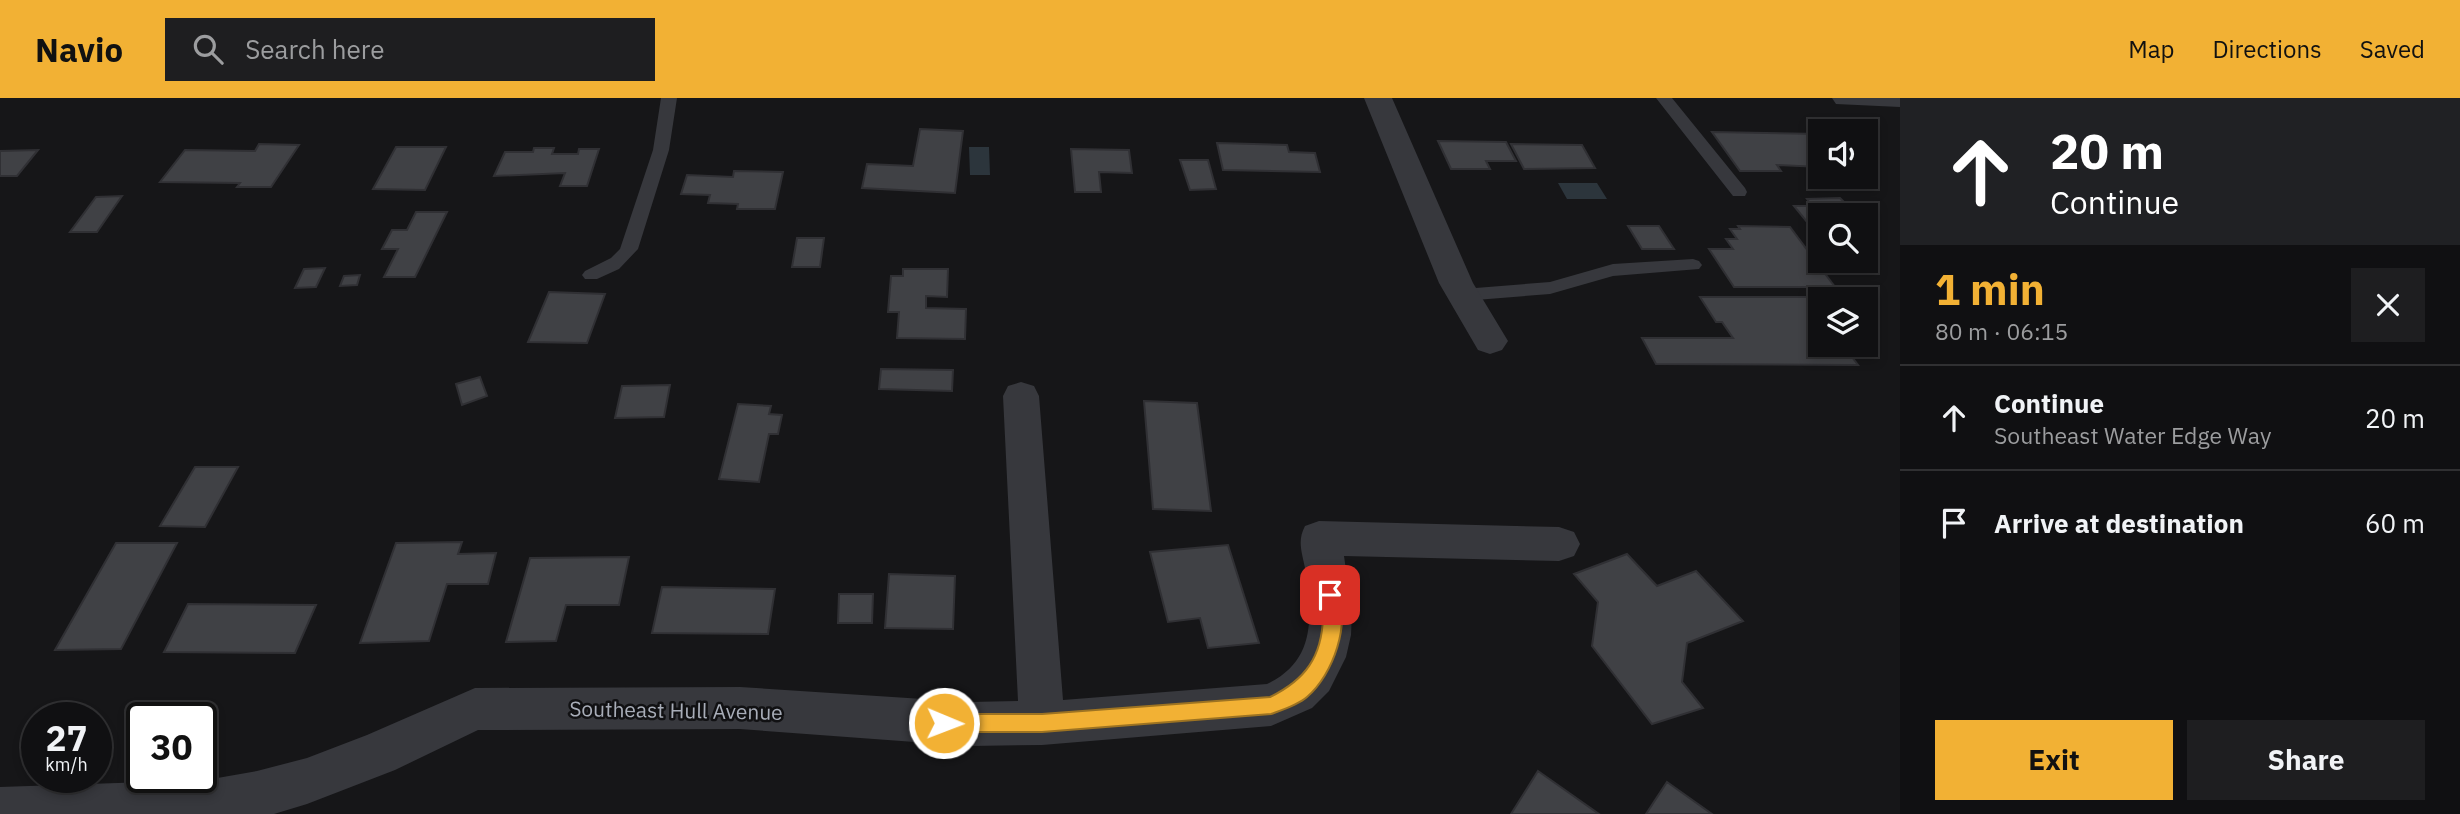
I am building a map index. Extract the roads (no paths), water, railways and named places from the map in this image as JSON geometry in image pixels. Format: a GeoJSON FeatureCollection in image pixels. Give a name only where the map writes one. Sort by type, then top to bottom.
{"type":"FeatureCollection","features":[{"type":"Feature","properties":{"kind":"street"},"geometry":{"type":"LineString","coordinates":[[1378,98],[1463,295],[1490,341]]}},
{"type":"Feature","properties":{"kind":"street"},"geometry":{"type":"LineString","coordinates":[[1846,98],[1900,99]]}},
{"type":"Feature","properties":{"kind":"street"},"geometry":{"type":"LineString","coordinates":[[1021,396],[1042,723]]}},
{"type":"Feature","properties":{"kind":"street","name":"Southeast Hull Avenue"},"geometry":{"type":"LineString","coordinates":[[0,811],[206,804],[257,795],[307,781],[378,754],[475,709],[740,708],[944,723],[1042,723],[1255,708],[1279,703],[1300,692],[1318,670],[1329,643],[1332,616],[1328,574],[1319,538],[1559,544]]}},
{"type":"Feature","properties":{"kind":"lane"},"geometry":{"type":"LineString","coordinates":[[591,275],[616,264],[624,258],[629,249],[661,150],[669,98]]}},
{"type":"Feature","properties":{"kind":"lane"},"geometry":{"type":"LineString","coordinates":[[1664,98],[1739,192]]}},
{"type":"Feature","properties":{"kind":"lane"},"geometry":{"type":"LineString","coordinates":[[1463,295],[1550,288],[1613,270],[1693,265]]}}]}
